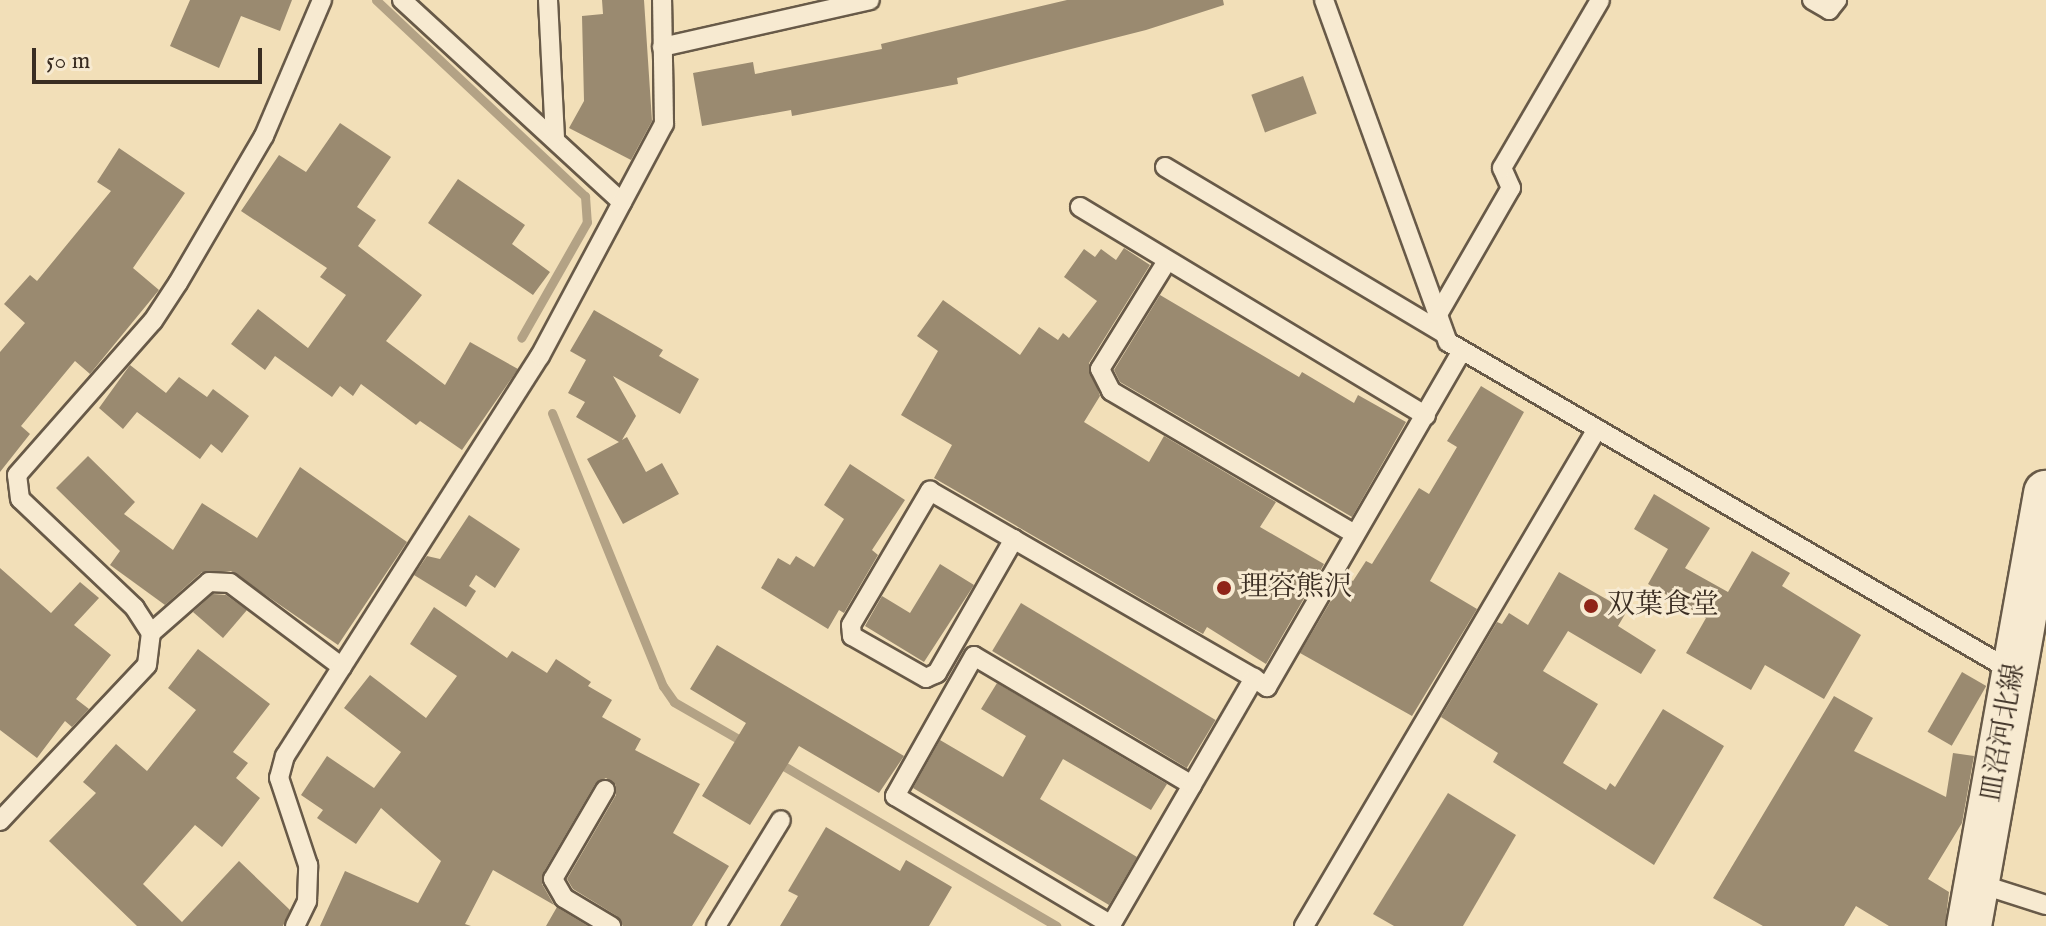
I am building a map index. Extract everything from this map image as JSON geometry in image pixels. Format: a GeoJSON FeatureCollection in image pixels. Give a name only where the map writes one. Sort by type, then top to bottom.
{"type":"FeatureCollection","features":[{"type":"Feature","properties":{"kind":"main road","name":"皿沼河北線"},"geometry":{"type":"LineString","coordinates":[[1969,926],[2046,493]]}},
{"type":"Feature","properties":{"kind":"lane"},"geometry":{"type":"LineString","coordinates":[[0,821],[147,665],[151,633],[135,608],[20,499],[17,475],[153,321],[264,136],[322,0]]}},
{"type":"Feature","properties":{"kind":"lane"},"geometry":{"type":"LineString","coordinates":[[402,0],[555,137],[622,202]]}},
{"type":"Feature","properties":{"kind":"lane"},"geometry":{"type":"LineString","coordinates":[[548,0],[555,137]]}},
{"type":"Feature","properties":{"kind":"lane"},"geometry":{"type":"LineString","coordinates":[[295,926],[307,901],[308,865],[279,778],[285,756],[540,356],[664,124],[662,0]]}},
{"type":"Feature","properties":{"kind":"lane"},"geometry":{"type":"LineString","coordinates":[[662,47],[870,0]]}},
{"type":"Feature","properties":{"kind":"lane"},"geometry":{"type":"LineString","coordinates":[[1324,0],[1441,324],[1462,351],[2015,673]]}},
{"type":"Feature","properties":{"kind":"lane"},"geometry":{"type":"LineString","coordinates":[[1441,324],[1511,188],[1502,168],[1600,0]]}},
{"type":"Feature","properties":{"kind":"lane"},"geometry":{"type":"LineString","coordinates":[[1812,0],[1829,10],[1837,0]]}},
{"type":"Feature","properties":{"kind":"lane"},"geometry":{"type":"LineString","coordinates":[[1165,167],[1441,324]]}},
{"type":"Feature","properties":{"kind":"lane"},"geometry":{"type":"LineString","coordinates":[[1080,207],[1426,416]]}},
{"type":"Feature","properties":{"kind":"lane"},"geometry":{"type":"LineString","coordinates":[[1167,261],[1100,369],[1111,391],[1355,534]]}},
{"type":"Feature","properties":{"kind":"lane"},"geometry":{"type":"LineString","coordinates":[[1014,539],[937,673],[926,678],[852,636],[851,625],[930,491],[1014,539],[1254,678],[1267,687],[1462,351]]}},
{"type":"Feature","properties":{"kind":"lane"},"geometry":{"type":"LineString","coordinates":[[1304,926],[1597,429]]}},
{"type":"Feature","properties":{"kind":"lane"},"geometry":{"type":"LineString","coordinates":[[151,633],[209,582],[230,583],[342,667]]}},
{"type":"Feature","properties":{"kind":"lane"},"geometry":{"type":"LineString","coordinates":[[1192,785],[974,656],[895,796],[1111,925],[1254,678]]}},
{"type":"Feature","properties":{"kind":"lane"},"geometry":{"type":"LineString","coordinates":[[937,673],[958,685]]}},
{"type":"Feature","properties":{"kind":"lane"},"geometry":{"type":"LineString","coordinates":[[605,790],[553,879],[564,898],[611,926]]}},
{"type":"Feature","properties":{"kind":"lane"},"geometry":{"type":"LineString","coordinates":[[716,926],[781,820]]}},
{"type":"Feature","properties":{"kind":"lane"},"geometry":{"type":"LineString","coordinates":[[1977,883],[2046,905]]}},
{"type":"Feature","properties":{"kind":"building"},"geometry":{"type":"Polygon","coordinates":[[[190,0],[292,0],[280,31],[241,16],[219,68],[170,46],[190,0]]]}},
{"type":"Feature","properties":{"kind":"building"},"geometry":{"type":"Polygon","coordinates":[[[602,0],[644,0],[652,121],[631,160],[569,128],[584,101],[582,16],[603,14],[602,0]]]}},
{"type":"Feature","properties":{"kind":"building"},"geometry":{"type":"Polygon","coordinates":[[[1067,0],[1223,0],[1224,5],[1146,30],[957,78],[958,84],[792,116],[791,110],[702,126],[693,73],[753,62],[755,74],[882,49],[881,44],[1067,0]]]}},
{"type":"Feature","properties":{"kind":"building"},"geometry":{"type":"Polygon","coordinates":[[[1303,76],[1317,114],[1265,132],[1251,95],[1303,76]]]}},
{"type":"Feature","properties":{"kind":"building"},"geometry":{"type":"Polygon","coordinates":[[[340,123],[391,157],[357,207],[376,220],[358,246],[422,295],[386,341],[445,385],[470,342],[518,369],[462,450],[420,421],[416,425],[361,384],[353,396],[340,386],[332,397],[275,356],[265,370],[231,344],[258,309],[308,348],[346,295],[320,277],[327,268],[241,211],[279,155],[306,172],[340,123]]]}},
{"type":"Feature","properties":{"kind":"building"},"geometry":{"type":"Polygon","coordinates":[[[119,148],[185,193],[133,268],[159,290],[90,374],[75,361],[21,426],[30,434],[0,472],[0,352],[25,323],[4,304],[30,275],[37,281],[111,191],[97,182],[119,148]]]}},
{"type":"Feature","properties":{"kind":"building"},"geometry":{"type":"Polygon","coordinates":[[[458,179],[525,225],[512,244],[550,272],[533,295],[428,223],[458,179]]]}},
{"type":"Feature","properties":{"kind":"building"},"geometry":{"type":"Polygon","coordinates":[[[1124,248],[1150,265],[1089,363],[1100,396],[1084,422],[1149,462],[1164,436],[1276,502],[1260,527],[1324,564],[1266,664],[1207,627],[1203,634],[1185,624],[934,478],[952,445],[901,415],[938,351],[917,336],[943,300],[1020,355],[1039,327],[1058,340],[1063,333],[1069,338],[1097,301],[1064,277],[1084,249],[1095,257],[1101,249],[1116,260],[1124,248]]]}},
{"type":"Feature","properties":{"kind":"building"},"geometry":{"type":"Polygon","coordinates":[[[1160,295],[1299,377],[1302,372],[1354,403],[1358,395],[1406,422],[1352,517],[1120,382],[1114,370],[1160,295]]]}},
{"type":"Feature","properties":{"kind":"building"},"geometry":{"type":"Polygon","coordinates":[[[594,310],[663,350],[659,356],[699,379],[680,414],[613,376],[636,416],[622,440],[627,437],[646,472],[662,463],[679,494],[623,524],[587,459],[619,442],[576,417],[585,402],[568,393],[586,360],[570,351],[594,310]]]}},
{"type":"Feature","properties":{"kind":"building"},"geometry":{"type":"Polygon","coordinates":[[[130,365],[166,393],[179,377],[207,397],[213,389],[249,416],[222,453],[211,444],[200,459],[137,412],[123,429],[99,408],[130,365]]]}},
{"type":"Feature","properties":{"kind":"building"},"geometry":{"type":"Polygon","coordinates":[[[1481,386],[1524,412],[1430,581],[1477,609],[1412,716],[1300,653],[1345,577],[1353,581],[1366,561],[1372,564],[1419,488],[1429,494],[1457,447],[1447,441],[1481,386]]]}},
{"type":"Feature","properties":{"kind":"building"},"geometry":{"type":"Polygon","coordinates":[[[88,456],[135,502],[124,514],[173,550],[202,503],[257,538],[300,467],[407,542],[338,645],[231,571],[202,572],[165,605],[110,565],[120,551],[56,488],[88,456]]]}},
{"type":"Feature","properties":{"kind":"building"},"geometry":{"type":"Polygon","coordinates":[[[850,464],[905,500],[872,550],[878,555],[844,613],[839,610],[828,629],[761,588],[778,558],[790,565],[796,556],[814,567],[844,519],[824,505],[850,464]]]}},
{"type":"Feature","properties":{"kind":"building"},"geometry":{"type":"Polygon","coordinates":[[[1654,494],[1710,528],[1685,568],[1728,592],[1752,551],[1790,573],[1782,586],[1861,635],[1824,699],[1765,665],[1751,690],[1686,653],[1706,618],[1648,584],[1668,549],[1634,529],[1654,494]]]}},
{"type":"Feature","properties":{"kind":"building"},"geometry":{"type":"Polygon","coordinates":[[[469,515],[520,549],[495,588],[476,575],[469,586],[476,591],[466,607],[414,575],[427,556],[440,559],[469,515]]]}},
{"type":"Feature","properties":{"kind":"building"},"geometry":{"type":"Polygon","coordinates":[[[940,564],[974,585],[924,662],[865,626],[882,596],[910,613],[940,564]]]}},
{"type":"Feature","properties":{"kind":"building"},"geometry":{"type":"Polygon","coordinates":[[[0,568],[51,613],[80,582],[99,598],[74,625],[111,655],[76,699],[89,709],[72,727],[65,721],[37,758],[0,730],[0,568]]]}},
{"type":"Feature","properties":{"kind":"building"},"geometry":{"type":"Polygon","coordinates":[[[1559,572],[1627,611],[1618,626],[1656,650],[1641,674],[1568,631],[1543,671],[1598,704],[1563,763],[1606,790],[1610,783],[1615,787],[1663,709],[1724,746],[1654,865],[1493,762],[1498,753],[1441,717],[1497,622],[1502,624],[1509,613],[1528,625],[1559,572]]]}},
{"type":"Feature","properties":{"kind":"building"},"geometry":{"type":"Polygon","coordinates":[[[213,594],[226,595],[247,610],[223,638],[193,612],[213,594]]]}},
{"type":"Feature","properties":{"kind":"building"},"geometry":{"type":"Polygon","coordinates":[[[1021,603],[1216,720],[1187,768],[992,651],[1021,603]]]}},
{"type":"Feature","properties":{"kind":"building"},"geometry":{"type":"Polygon","coordinates":[[[434,607],[507,658],[512,651],[547,673],[556,659],[591,682],[588,686],[612,700],[602,717],[641,739],[635,750],[700,784],[673,833],[729,866],[692,926],[623,926],[617,916],[573,889],[567,879],[616,795],[616,785],[606,778],[595,784],[543,873],[542,884],[554,905],[493,870],[465,924],[471,926],[320,926],[345,871],[418,903],[441,861],[381,808],[356,844],[317,818],[323,810],[301,795],[327,756],[374,788],[401,752],[344,708],[370,675],[426,718],[457,676],[410,644],[434,607]]]}},
{"type":"Feature","properties":{"kind":"building"},"geometry":{"type":"Polygon","coordinates":[[[717,645],[904,756],[879,793],[799,746],[750,825],[702,796],[746,723],[690,689],[717,645]]]}},
{"type":"Feature","properties":{"kind":"building"},"geometry":{"type":"Polygon","coordinates":[[[198,649],[270,704],[233,752],[248,763],[236,778],[260,798],[222,847],[195,825],[143,884],[182,922],[239,861],[290,910],[283,926],[137,926],[49,841],[96,793],[83,782],[116,744],[147,771],[196,710],[168,688],[198,649]]]}},
{"type":"Feature","properties":{"kind":"building"},"geometry":{"type":"Polygon","coordinates":[[[1962,672],[1986,686],[1952,746],[1928,732],[1962,672]]]}},
{"type":"Feature","properties":{"kind":"building"},"geometry":{"type":"Polygon","coordinates":[[[997,683],[1167,784],[1151,810],[1063,759],[1040,799],[1137,857],[1109,905],[913,788],[940,740],[1003,777],[1026,736],[981,709],[997,683]]]}},
{"type":"Feature","properties":{"kind":"building"},"geometry":{"type":"Polygon","coordinates":[[[1834,696],[1873,718],[1854,751],[1946,797],[1953,753],[1974,756],[1962,823],[1928,879],[1949,892],[1945,926],[1889,926],[1856,906],[1844,926],[1763,926],[1713,898],[1834,696]]]}},
{"type":"Feature","properties":{"kind":"building"},"geometry":{"type":"Polygon","coordinates":[[[1448,793],[1516,835],[1463,926],[1394,926],[1373,914],[1448,793]]]}},
{"type":"Feature","properties":{"kind":"building"},"geometry":{"type":"Polygon","coordinates":[[[826,827],[900,871],[906,860],[952,887],[929,926],[780,926],[798,896],[788,891],[826,827]]]}},
{"type":"Feature","properties":{"kind":"building"},"geometry":{"type":"Polygon","coordinates":[[[558,908],[588,926],[546,926],[558,908]]]}},
{"type":"Feature","properties":{"kind":"waterway"},"geometry":{"type":"LineString","coordinates":[[376,0],[585,196],[587,222],[521,338]]}},
{"type":"Feature","properties":{"kind":"waterway"},"geometry":{"type":"LineString","coordinates":[[552,413],[663,686],[674,702],[747,744]]}},
{"type":"Feature","properties":{"kind":"waterway"},"geometry":{"type":"LineString","coordinates":[[777,762],[1057,926]]}},
{"type":"Feature","properties":{"kind":"place","name":"理容熊沢"},"geometry":{"type":"Point","coordinates":[1224,588]}},
{"type":"Feature","properties":{"kind":"place","name":"双葉食堂"},"geometry":{"type":"Point","coordinates":[1591,606]}}]}
